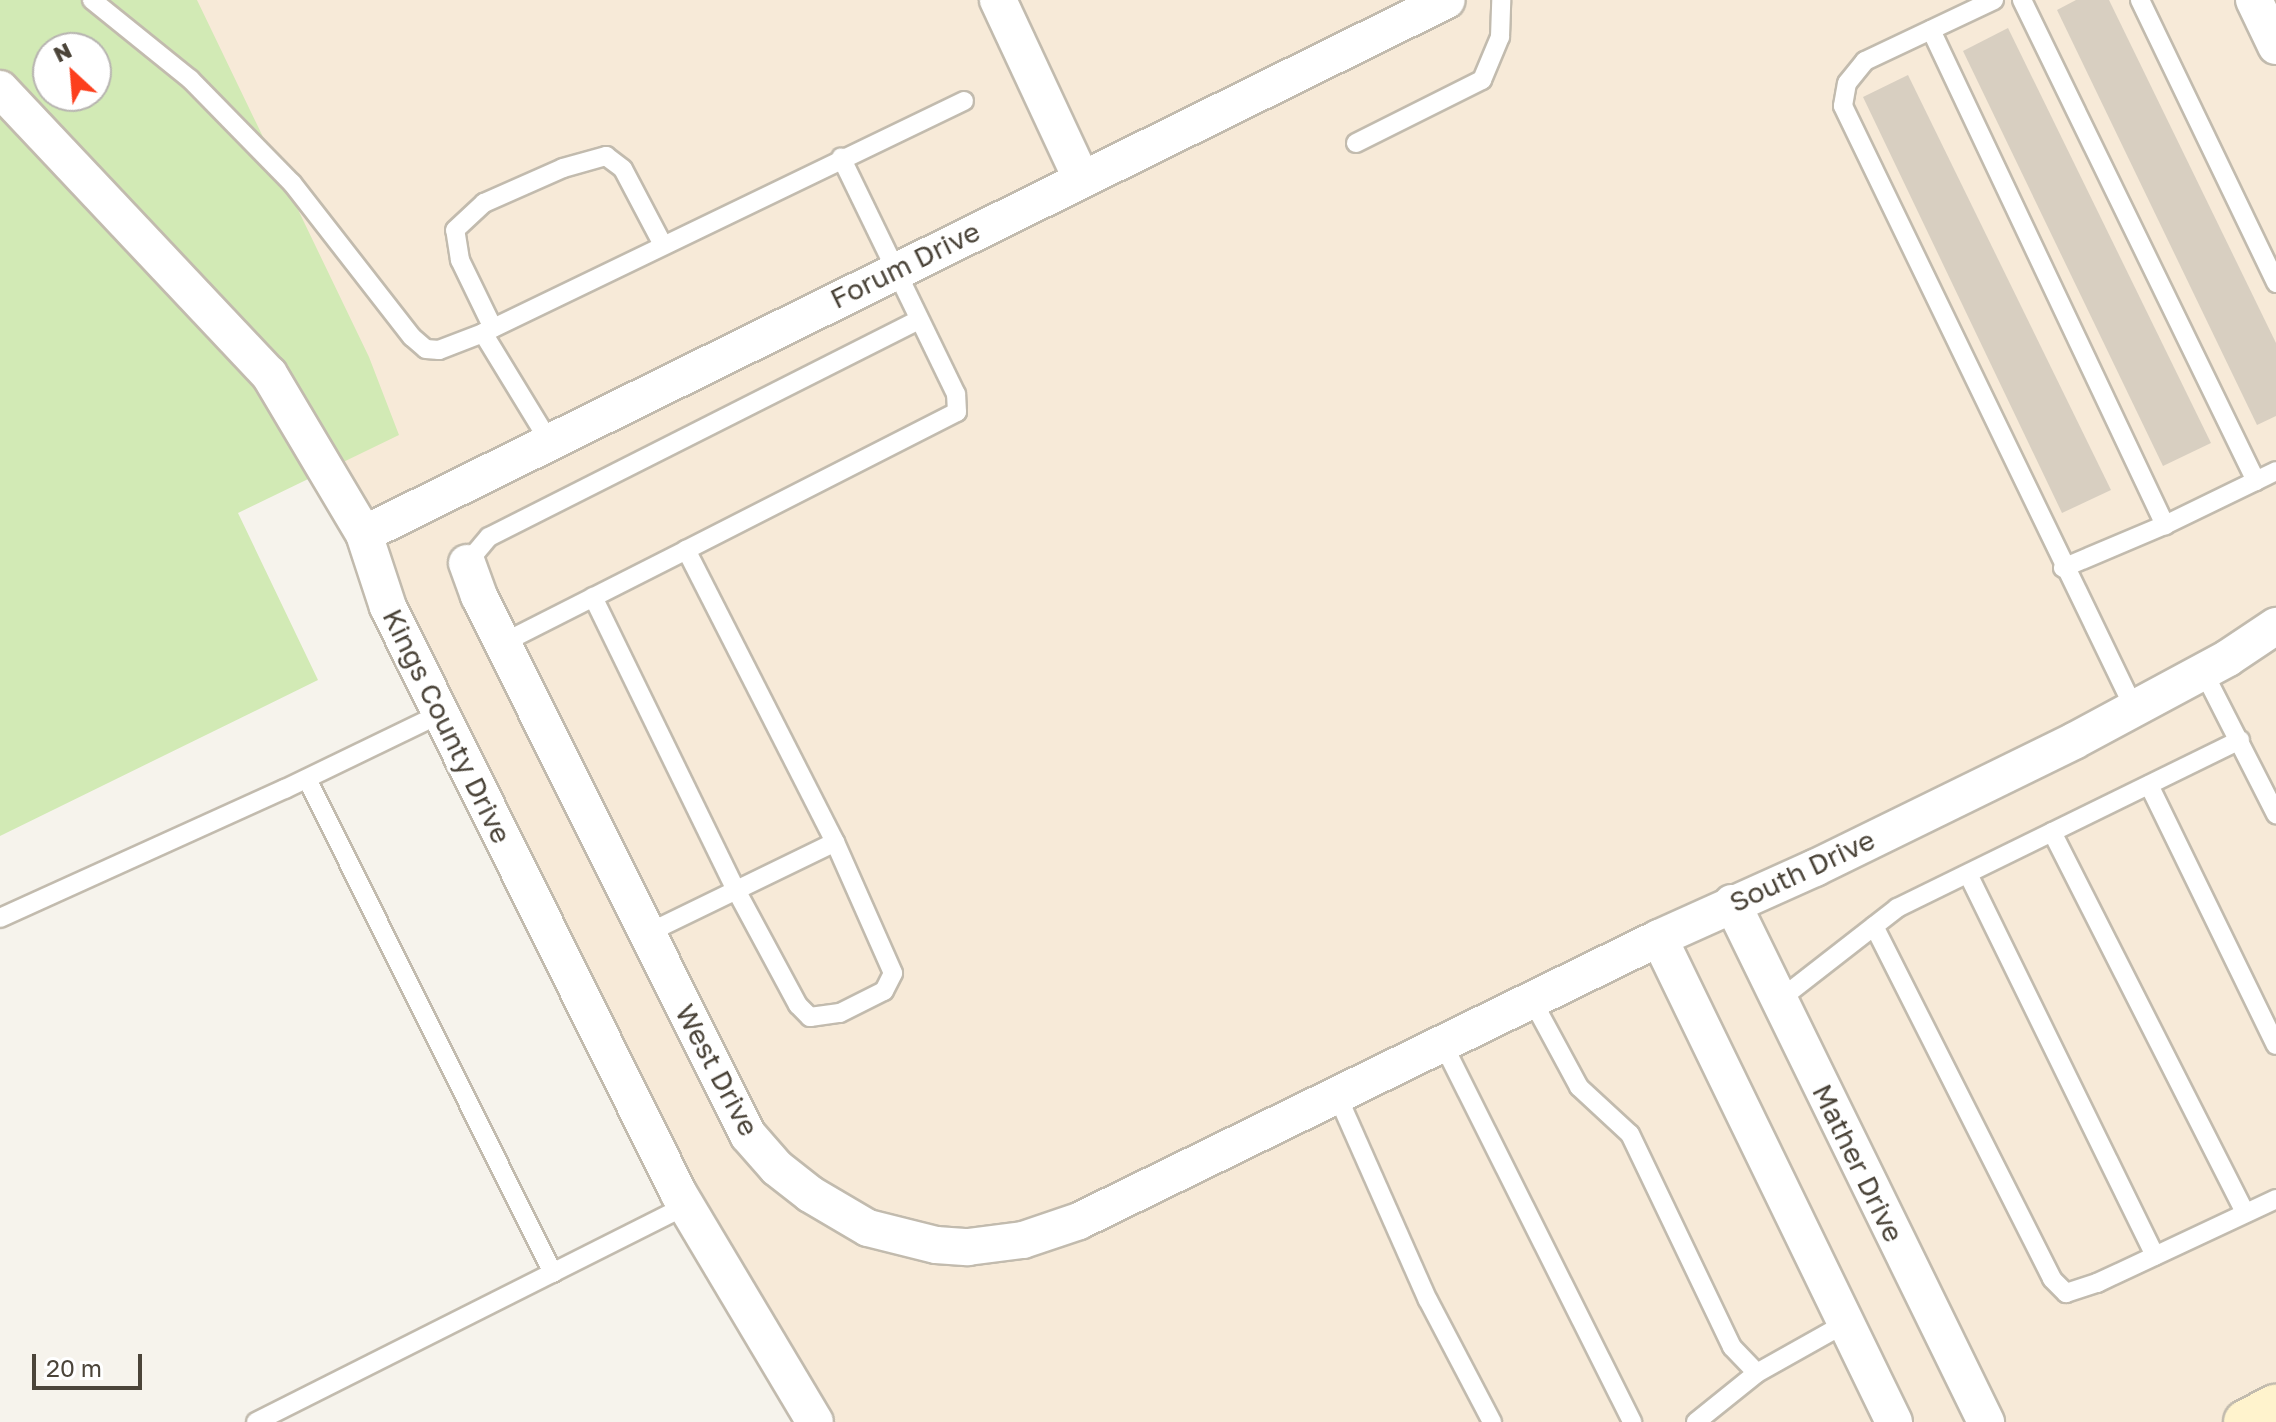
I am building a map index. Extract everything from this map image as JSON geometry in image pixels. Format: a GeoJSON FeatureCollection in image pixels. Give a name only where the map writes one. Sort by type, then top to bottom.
{"type":"FeatureCollection","features":[{"type":"Feature","properties":{"kind":"main road"},"geometry":{"type":"LineString","coordinates":[[2246,1422],[2276,1407]]}},
{"type":"Feature","properties":{"kind":"street"},"geometry":{"type":"LineString","coordinates":[[998,0],[1081,178]]}},
{"type":"Feature","properties":{"kind":"street"},"geometry":{"type":"LineString","coordinates":[[2254,0],[2276,46]]}},
{"type":"Feature","properties":{"kind":"street","name":"Forum Drive"},"geometry":{"type":"LineString","coordinates":[[364,534],[1436,2]]}},
{"type":"Feature","properties":{"kind":"street","name":"Kings County Drive"},"geometry":{"type":"LineString","coordinates":[[0,89],[269,374],[364,534],[388,607],[686,1206],[815,1422]]}},
{"type":"Feature","properties":{"kind":"street","name":"West Drive"},"geometry":{"type":"LineString","coordinates":[[467,563],[503,643],[748,1135],[777,1168],[810,1194],[868,1228],[892,1236],[968,1247],[1023,1240],[1079,1221],[1329,1100]]}},
{"type":"Feature","properties":{"kind":"street","name":"South Drive"},"geometry":{"type":"LineString","coordinates":[[1329,1100],[1732,903],[1815,868],[2134,708],[2203,671],[2276,626]]}},
{"type":"Feature","properties":{"kind":"street","name":"Mather Drive"},"geometry":{"type":"LineString","coordinates":[[1732,903],[1986,1422]]}},
{"type":"Feature","properties":{"kind":"street"},"geometry":{"type":"LineString","coordinates":[[1659,938],[1894,1422]]}},
{"type":"Feature","properties":{"kind":"lane"},"geometry":{"type":"LineString","coordinates":[[92,0],[190,79],[292,183],[412,337],[426,349],[439,350],[488,330],[841,157],[964,101]]}},
{"type":"Feature","properties":{"kind":"lane"},"geometry":{"type":"LineString","coordinates":[[1356,143],[1482,80],[1500,37],[1501,0]]}},
{"type":"Feature","properties":{"kind":"lane"},"geometry":{"type":"LineString","coordinates":[[1994,0],[1865,61],[1847,83],[1843,106],[2063,568],[2134,708]]}},
{"type":"Feature","properties":{"kind":"lane"},"geometry":{"type":"LineString","coordinates":[[2022,0],[2256,481]]}},
{"type":"Feature","properties":{"kind":"lane"},"geometry":{"type":"LineString","coordinates":[[2140,0],[2276,283]]}},
{"type":"Feature","properties":{"kind":"lane"},"geometry":{"type":"LineString","coordinates":[[1931,30],[2165,525]]}},
{"type":"Feature","properties":{"kind":"lane"},"geometry":{"type":"LineString","coordinates":[[549,441],[488,330],[460,260],[455,230],[484,203],[563,168],[606,156],[623,169],[663,245]]}},
{"type":"Feature","properties":{"kind":"lane"},"geometry":{"type":"LineString","coordinates":[[503,643],[957,412],[956,394],[841,157]]}},
{"type":"Feature","properties":{"kind":"lane"},"geometry":{"type":"LineString","coordinates":[[467,563],[489,537],[919,320]]}},
{"type":"Feature","properties":{"kind":"lane"},"geometry":{"type":"LineString","coordinates":[[2063,568],[2165,525],[2276,471]]}},
{"type":"Feature","properties":{"kind":"lane"},"geometry":{"type":"LineString","coordinates":[[593,597],[736,890],[798,1005],[810,1017],[840,1013],[884,991],[893,973],[835,842],[686,550]]}},
{"type":"Feature","properties":{"kind":"lane"},"geometry":{"type":"LineString","coordinates":[[2203,671],[2276,814]]}},
{"type":"Feature","properties":{"kind":"lane"},"geometry":{"type":"LineString","coordinates":[[0,918],[307,779],[440,714]]}},
{"type":"Feature","properties":{"kind":"lane"},"geometry":{"type":"LineString","coordinates":[[1779,1000],[1897,908],[2240,740]]}},
{"type":"Feature","properties":{"kind":"lane"},"geometry":{"type":"LineString","coordinates":[[307,779],[553,1273]]}},
{"type":"Feature","properties":{"kind":"lane"},"geometry":{"type":"LineString","coordinates":[[2149,785],[2276,1045]]}},
{"type":"Feature","properties":{"kind":"lane"},"geometry":{"type":"LineString","coordinates":[[2052,832],[2245,1213]]}},
{"type":"Feature","properties":{"kind":"lane"},"geometry":{"type":"LineString","coordinates":[[648,933],[835,842]]}},
{"type":"Feature","properties":{"kind":"lane"},"geometry":{"type":"LineString","coordinates":[[1968,874],[2155,1256]]}},
{"type":"Feature","properties":{"kind":"lane"},"geometry":{"type":"LineString","coordinates":[[1874,926],[2052,1279],[2066,1293],[2155,1256],[2276,1199]]}},
{"type":"Feature","properties":{"kind":"lane"},"geometry":{"type":"LineString","coordinates":[[1532,1000],[1579,1087],[1630,1134],[1732,1347],[1757,1373]]}},
{"type":"Feature","properties":{"kind":"lane"},"geometry":{"type":"LineString","coordinates":[[1443,1044],[1632,1422]]}},
{"type":"Feature","properties":{"kind":"lane"},"geometry":{"type":"LineString","coordinates":[[1329,1100],[1492,1422]]}},
{"type":"Feature","properties":{"kind":"lane"},"geometry":{"type":"LineString","coordinates":[[256,1422],[686,1206]]}},
{"type":"Feature","properties":{"kind":"lane"},"geometry":{"type":"LineString","coordinates":[[1696,1422],[1757,1373],[1846,1323]]}},
{"type":"Feature","properties":{"kind":"shaded area"},"geometry":{"type":"Polygon","coordinates":[[[86,0],[2276,0],[2276,1422],[815,1422],[112,51],[112,32],[102,32],[86,0]]]}},
{"type":"Feature","properties":{"kind":"green space"},"geometry":{"type":"Polygon","coordinates":[[[0,0],[197,0],[369,357],[399,435],[238,513],[318,680],[0,836],[0,0]]]}},
{"type":"Feature","properties":{"kind":"building"},"geometry":{"type":"Polygon","coordinates":[[[2076,0],[2109,0],[2276,343],[2276,416],[2257,425],[2057,10],[2076,0]]]}},
{"type":"Feature","properties":{"kind":"building"},"geometry":{"type":"Polygon","coordinates":[[[2008,28],[2211,443],[2163,466],[1963,51],[2008,28]]]}},
{"type":"Feature","properties":{"kind":"building"},"geometry":{"type":"Polygon","coordinates":[[[1908,75],[2111,490],[2062,513],[1863,97],[1908,75]]]}}]}
